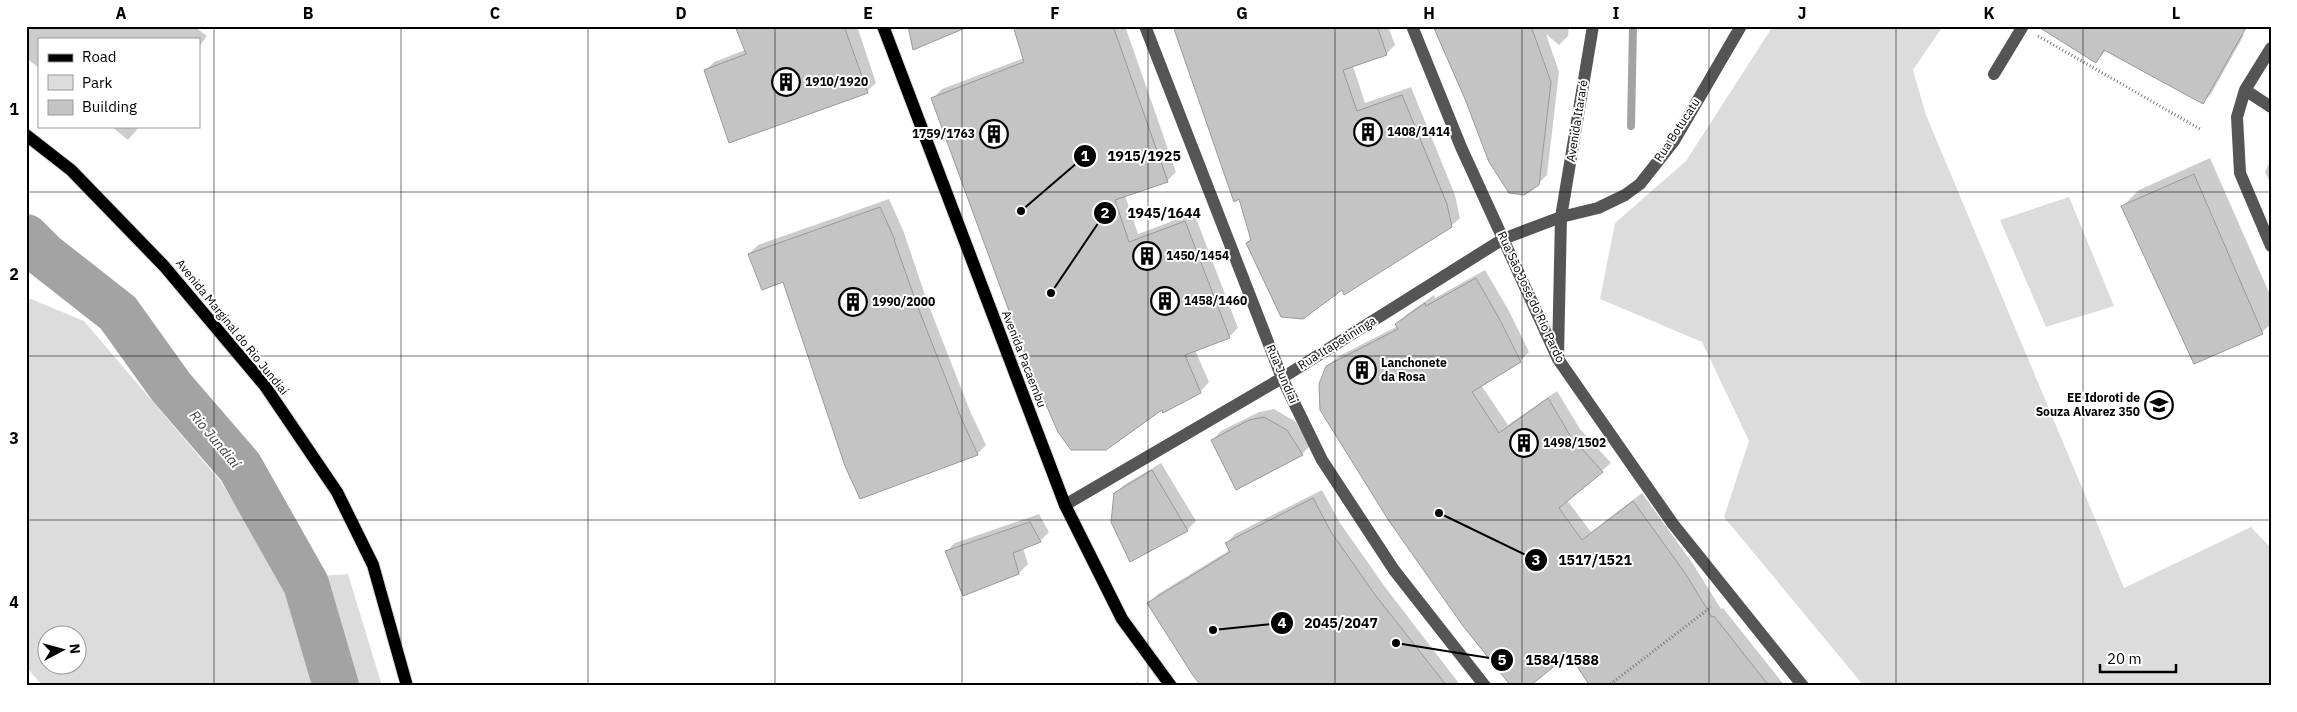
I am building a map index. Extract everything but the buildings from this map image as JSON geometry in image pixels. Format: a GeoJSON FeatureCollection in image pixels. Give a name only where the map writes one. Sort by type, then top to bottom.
{"type":"FeatureCollection","features":[{"type":"Feature","properties":{"kind":"main road","name":"Avenida Pacaembu"},"geometry":{"type":"LineString","coordinates":[[883,26],[1064,506],[1122,619],[1171,686]]}},
{"type":"Feature","properties":{"kind":"main road","name":"Avenida Marginal do Rio Jundiaí"},"geometry":{"type":"LineString","coordinates":[[26,135],[71,170],[164,266],[265,386],[337,492],[373,565],[407,686]]}},
{"type":"Feature","properties":{"kind":"street","name":"Rua Jundiai"},"geometry":{"type":"LineString","coordinates":[[1145,26],[1282,378],[1322,460],[1394,570],[1485,686]]}},
{"type":"Feature","properties":{"kind":"street","name":"Rua São José do Rio Pardo"},"geometry":{"type":"LineString","coordinates":[[1412,26],[1462,147],[1558,359],[1673,524],[1803,686]]}},
{"type":"Feature","properties":{"kind":"street","name":"Avenida Itararé"},"geometry":{"type":"LineString","coordinates":[[1558,359],[1561,217],[1593,26]]}},
{"type":"Feature","properties":{"kind":"street","name":"Rua Botucatu"},"geometry":{"type":"LineString","coordinates":[[1561,217],[1598,208],[1625,195],[1640,184],[1674,141],[1741,26]]}},
{"type":"Feature","properties":{"kind":"street"},"geometry":{"type":"LineString","coordinates":[[1994,74],[2023,27]]}},
{"type":"Feature","properties":{"kind":"street"},"geometry":{"type":"LineString","coordinates":[[2271,48],[2245,90],[2237,117],[2240,173],[2271,246]]}},
{"type":"Feature","properties":{"kind":"street"},"geometry":{"type":"LineString","coordinates":[[2245,90],[2271,107]]}},
{"type":"Feature","properties":{"kind":"street","name":"Rua Itapetininga"},"geometry":{"type":"LineString","coordinates":[[1064,506],[1282,378],[1503,238],[1561,217]]}},
{"type":"Feature","properties":{"kind":"path"},"geometry":{"type":"LineString","coordinates":[[2023,27],[2200,129]]}},
{"type":"Feature","properties":{"kind":"path"},"geometry":{"type":"LineString","coordinates":[[1608,686],[1711,607]]}},
{"type":"Feature","properties":{"kind":"green space"},"geometry":{"type":"Polygon","coordinates":[[[1773,26],[1943,26],[1913,70],[1926,115],[2124,588],[2251,527],[2271,548],[2271,686],[1864,686],[1724,517],[1749,441],[1702,342],[1600,299],[1615,223],[1686,161],[1773,26]]]}},
{"type":"Feature","properties":{"kind":"green space"},"geometry":{"type":"Polygon","coordinates":[[[2069,197],[2114,306],[2046,327],[2000,220],[2069,197]]]}},
{"type":"Feature","properties":{"kind":"green space"},"geometry":{"type":"Polygon","coordinates":[[[26,297],[84,321],[221,482],[282,579],[348,574],[382,686],[43,686],[26,667],[26,297]]]}},
{"type":"Feature","properties":{"kind":"waterway"},"geometry":{"type":"LineString","coordinates":[[1631,126],[1633,26]]}},
{"type":"Feature","properties":{"kind":"waterway","name":"Rio Jundiaí"},"geometry":{"type":"LineString","coordinates":[[26,237],[44,255],[118,313],[171,387],[240,467],[306,584],[336,686]]}},
{"type":"Feature","properties":{"kind":"place","name":"1910/1920"},"geometry":{"type":"Point","coordinates":[786,82]}},
{"type":"Feature","properties":{"kind":"place","name":"1408/1414"},"geometry":{"type":"Point","coordinates":[1368,132]}},
{"type":"Feature","properties":{"kind":"place","name":"1759/1763"},"geometry":{"type":"Point","coordinates":[994,134]}},
{"type":"Feature","properties":{"kind":"place","name":"1915/1925"},"geometry":{"type":"Point","coordinates":[1021,211]}},
{"type":"Feature","properties":{"kind":"place","name":"1450/1454"},"geometry":{"type":"Point","coordinates":[1147,256]}},
{"type":"Feature","properties":{"kind":"place","name":"1945/1644"},"geometry":{"type":"Point","coordinates":[1051,293]}},
{"type":"Feature","properties":{"kind":"place","name":"1458/1460"},"geometry":{"type":"Point","coordinates":[1165,301]}},
{"type":"Feature","properties":{"kind":"place","name":"1990/2000"},"geometry":{"type":"Point","coordinates":[853,302]}},
{"type":"Feature","properties":{"kind":"place","name":"Lanchonete da Rosa"},"geometry":{"type":"Point","coordinates":[1362,370]}},
{"type":"Feature","properties":{"kind":"place","name":"EE Idoroti de Souza Alvarez 350"},"geometry":{"type":"Point","coordinates":[2159,405]}},
{"type":"Feature","properties":{"kind":"place","name":"1498/1502"},"geometry":{"type":"Point","coordinates":[1524,443]}},
{"type":"Feature","properties":{"kind":"place","name":"1517/1521"},"geometry":{"type":"Point","coordinates":[1439,513]}},
{"type":"Feature","properties":{"kind":"place","name":"2045/2047"},"geometry":{"type":"Point","coordinates":[1213,630]}},
{"type":"Feature","properties":{"kind":"place","name":"1584/1588"},"geometry":{"type":"Point","coordinates":[1396,643]}}]}
